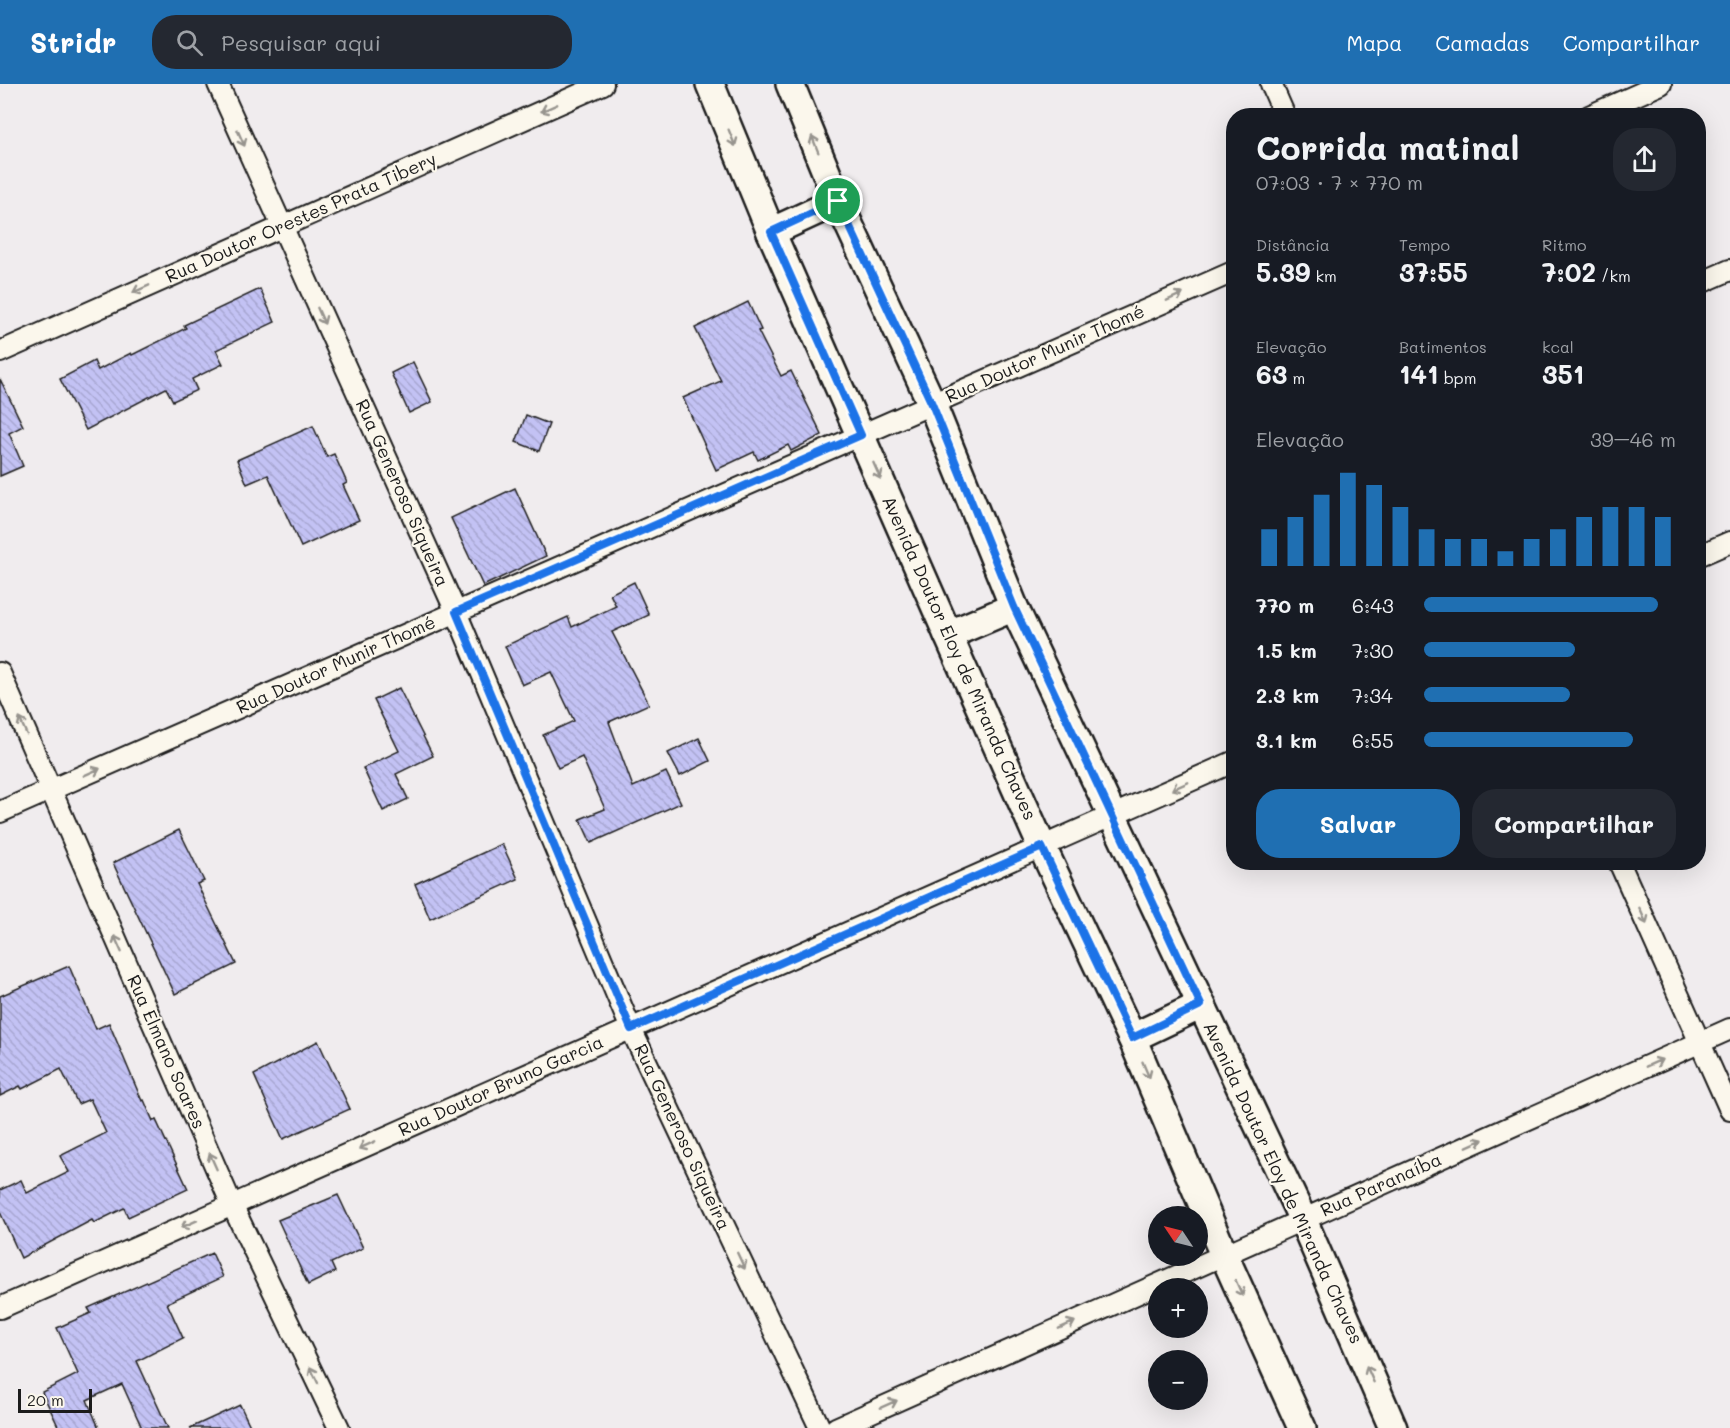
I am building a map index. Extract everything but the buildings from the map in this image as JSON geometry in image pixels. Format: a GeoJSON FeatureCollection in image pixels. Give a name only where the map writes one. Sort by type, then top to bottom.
{"type":"FeatureCollection","features":[{"type":"Feature","properties":{"kind":"street","name":"Rua Generoso Siqueira"},"geometry":{"type":"LineString","coordinates":[[218,84],[456,612],[631,1029],[820,1428]]}},
{"type":"Feature","properties":{"kind":"street","name":"Rua Doutor Orestes Prata Tibery"},"geometry":{"type":"LineString","coordinates":[[0,352],[603,84]]}},
{"type":"Feature","properties":{"kind":"street","name":"Avenida Doutor Eloy de Miranda Chaves"},"geometry":{"type":"LineString","coordinates":[[710,84],[771,232],[948,635],[1042,847],[1132,1038],[1224,1255],[1302,1428]]}},
{"type":"Feature","properties":{"kind":"street","name":"Avenida Doutor Eloy de Miranda Chaves"},"geometry":{"type":"LineString","coordinates":[[790,84],[838,201],[932,404],[1014,607],[1303,1220],[1394,1428]]}},
{"type":"Feature","properties":{"kind":"street"},"geometry":{"type":"LineString","coordinates":[[1271,84],[1282,108]]}},
{"type":"Feature","properties":{"kind":"street"},"geometry":{"type":"LineString","coordinates":[[1607,108],[1661,84]]}},
{"type":"Feature","properties":{"kind":"street"},"geometry":{"type":"LineString","coordinates":[[771,232],[838,201]]}},
{"type":"Feature","properties":{"kind":"street"},"geometry":{"type":"LineString","coordinates":[[1706,280],[1730,270]]}},
{"type":"Feature","properties":{"kind":"street","name":"Rua Doutor Munir Thomé"},"geometry":{"type":"LineString","coordinates":[[0,812],[1226,275]]}},
{"type":"Feature","properties":{"kind":"street"},"geometry":{"type":"LineString","coordinates":[[1706,552],[1730,542]]}},
{"type":"Feature","properties":{"kind":"street"},"geometry":{"type":"LineString","coordinates":[[948,635],[1014,607]]}},
{"type":"Feature","properties":{"kind":"street","name":"Rua Elmano Soares"},"geometry":{"type":"LineString","coordinates":[[0,673],[232,1205],[339,1428]]}},
{"type":"Feature","properties":{"kind":"street","name":"Rua Doutor Bruno Garcia"},"geometry":{"type":"LineString","coordinates":[[0,1308],[1226,765]]}},
{"type":"Feature","properties":{"kind":"street"},"geometry":{"type":"LineString","coordinates":[[1623,870],[1730,1110]]}},
{"type":"Feature","properties":{"kind":"street"},"geometry":{"type":"LineString","coordinates":[[1132,1038],[1201,1005]]}},
{"type":"Feature","properties":{"kind":"street","name":"Rua Paranaíba"},"geometry":{"type":"LineString","coordinates":[[836,1428],[1730,1029]]}},
{"type":"Feature","properties":{"kind":"route"},"geometry":{"type":"LineString","coordinates":[[838,201],[932,404],[1014,607],[1201,1005],[1132,1038],[1042,847],[631,1029],[456,612],[861,435],[771,232],[838,201]]}}]}
